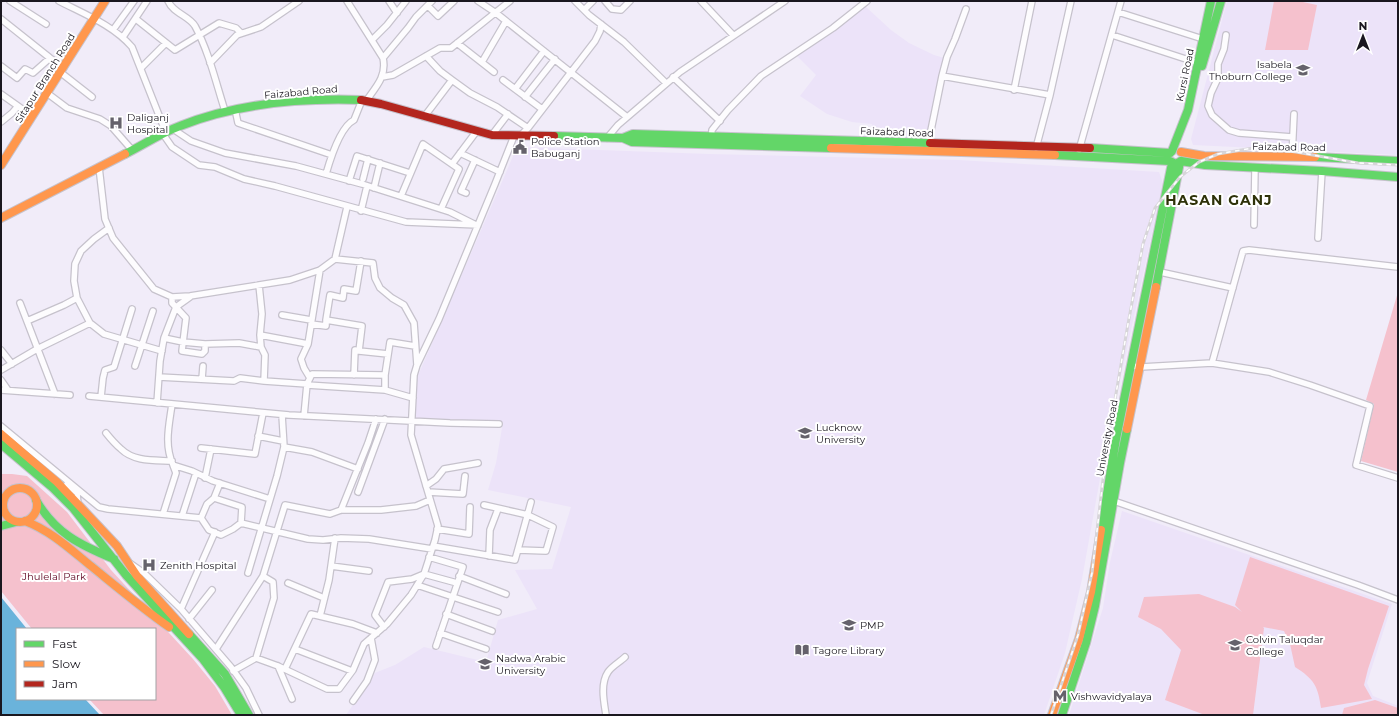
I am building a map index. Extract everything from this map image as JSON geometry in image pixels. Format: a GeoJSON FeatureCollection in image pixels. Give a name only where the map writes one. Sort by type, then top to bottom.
{"type":"FeatureCollection","features":[{"type":"Feature","properties":{"kind":"main road","name":"Sitapur Branch Road"},"geometry":{"type":"LineString","coordinates":[[1,164],[105,1]]}},
{"type":"Feature","properties":{"kind":"main road","name":"Kursi Road"},"geometry":{"type":"LineString","coordinates":[[1176,157],[1188,110],[1211,1]]}},
{"type":"Feature","properties":{"kind":"main road","name":"Kursi Road"},"geometry":{"type":"LineString","coordinates":[[1176,157],[1221,1]]}},
{"type":"Feature","properties":{"kind":"main road","name":"Faizabad Road"},"geometry":{"type":"LineString","coordinates":[[1,218],[167,132],[225,111],[288,102],[331,99],[364,101],[476,132],[492,135],[623,138],[632,142],[711,140],[1078,152],[1176,157],[1292,156],[1398,161]]}},
{"type":"Feature","properties":{"kind":"main road","name":"Faizabad Road"},"geometry":{"type":"LineString","coordinates":[[1176,157],[1205,165],[1322,171],[1398,177]]}},
{"type":"Feature","properties":{"kind":"main road","name":"University Road"},"geometry":{"type":"LineString","coordinates":[[1062,715],[1086,643],[1095,606],[1120,462],[1160,272],[1176,157]]}},
{"type":"Feature","properties":{"kind":"main road","name":"University Road"},"geometry":{"type":"LineString","coordinates":[[1052,715],[1079,639],[1085,615],[1131,366],[1176,157]]}},
{"type":"Feature","properties":{"kind":"main road"},"geometry":{"type":"LineString","coordinates":[[1118,433],[1127,434]]}},
{"type":"Feature","properties":{"kind":"main road"},"geometry":{"type":"LineString","coordinates":[[1,434],[57,482],[117,546],[137,576],[225,674],[249,715]]}},
{"type":"Feature","properties":{"kind":"main road"},"geometry":{"type":"LineString","coordinates":[[1,444],[53,488],[73,508],[126,575],[203,659],[224,687],[241,715]]}},
{"type":"Feature","properties":{"kind":"main road"},"geometry":{"type":"LineString","coordinates":[[129,562],[115,560],[82,546],[60,531],[46,516],[30,491],[19,488],[11,490],[4,498],[2,510],[7,516],[41,528],[58,539],[146,610],[184,638]]}},
{"type":"Feature","properties":{"kind":"main road"},"geometry":{"type":"LineString","coordinates":[[1,526],[31,517],[36,511],[36,500]]}},
{"type":"Feature","properties":{"kind":"street"},"geometry":{"type":"LineString","coordinates":[[10,1],[46,24]]}},
{"type":"Feature","properties":{"kind":"street"},"geometry":{"type":"LineString","coordinates":[[59,1],[123,36],[132,47],[172,147],[199,165],[216,167],[244,179],[406,222],[478,225]]}},
{"type":"Feature","properties":{"kind":"street"},"geometry":{"type":"LineString","coordinates":[[113,30],[134,1]]}},
{"type":"Feature","properties":{"kind":"street"},"geometry":{"type":"LineString","coordinates":[[123,36],[147,1]]}},
{"type":"Feature","properties":{"kind":"street"},"geometry":{"type":"LineString","coordinates":[[168,1],[175,10],[193,24],[200,36],[225,111]]}},
{"type":"Feature","properties":{"kind":"street"},"geometry":{"type":"LineString","coordinates":[[210,63],[237,35],[261,27],[299,1]]}},
{"type":"Feature","properties":{"kind":"street"},"geometry":{"type":"LineString","coordinates":[[326,174],[333,150],[349,123],[354,120],[364,101],[382,77],[385,67],[383,58],[346,1]]}},
{"type":"Feature","properties":{"kind":"street"},"geometry":{"type":"LineString","coordinates":[[389,1],[397,13]]}},
{"type":"Feature","properties":{"kind":"street"},"geometry":{"type":"LineString","coordinates":[[372,40],[387,25],[406,1]]}},
{"type":"Feature","properties":{"kind":"street"},"geometry":{"type":"LineString","coordinates":[[383,58],[416,17],[432,1]]}},
{"type":"Feature","properties":{"kind":"street"},"geometry":{"type":"LineString","coordinates":[[428,6],[438,16],[454,1]]}},
{"type":"Feature","properties":{"kind":"street"},"geometry":{"type":"LineString","coordinates":[[478,1],[496,13],[627,117]]}},
{"type":"Feature","properties":{"kind":"street"},"geometry":{"type":"LineString","coordinates":[[382,77],[393,75],[440,48],[452,48],[510,1]]}},
{"type":"Feature","properties":{"kind":"street"},"geometry":{"type":"LineString","coordinates":[[575,1],[624,42],[666,83]]}},
{"type":"Feature","properties":{"kind":"street"},"geometry":{"type":"LineString","coordinates":[[584,10],[593,1]]}},
{"type":"Feature","properties":{"kind":"street"},"geometry":{"type":"LineString","coordinates":[[605,1],[612,10],[620,10],[630,1]]}},
{"type":"Feature","properties":{"kind":"street"},"geometry":{"type":"LineString","coordinates":[[702,1],[733,35]]}},
{"type":"Feature","properties":{"kind":"street"},"geometry":{"type":"LineString","coordinates":[[607,138],[618,125],[673,77],[785,1]]}},
{"type":"Feature","properties":{"kind":"street"},"geometry":{"type":"LineString","coordinates":[[711,140],[712,130],[761,76],[833,28],[867,1]]}},
{"type":"Feature","properties":{"kind":"street"},"geometry":{"type":"LineString","coordinates":[[1014,90],[1032,1]]}},
{"type":"Feature","properties":{"kind":"street"},"geometry":{"type":"LineString","coordinates":[[1035,151],[1050,95],[1071,1]]}},
{"type":"Feature","properties":{"kind":"street"},"geometry":{"type":"LineString","coordinates":[[1078,152],[1121,1]]}},
{"type":"Feature","properties":{"kind":"street"},"geometry":{"type":"LineString","coordinates":[[928,147],[947,57],[966,8]]}},
{"type":"Feature","properties":{"kind":"street"},"geometry":{"type":"LineString","coordinates":[[1118,12],[1203,39]]}},
{"type":"Feature","properties":{"kind":"street"},"geometry":{"type":"LineString","coordinates":[[1,19],[50,58],[92,97]]}},
{"type":"Feature","properties":{"kind":"street"},"geometry":{"type":"LineString","coordinates":[[136,19],[175,50],[219,23],[236,28],[241,33]]}},
{"type":"Feature","properties":{"kind":"street"},"geometry":{"type":"LineString","coordinates":[[482,62],[506,21]]}},
{"type":"Feature","properties":{"kind":"street"},"geometry":{"type":"LineString","coordinates":[[256,658],[285,669],[328,689],[339,689],[352,671],[364,644],[384,627],[411,595],[424,574],[433,548],[438,526],[411,435],[414,375],[417,365],[517,136],[528,128],[595,41],[600,32],[601,24]]}},
{"type":"Feature","properties":{"kind":"street"},"geometry":{"type":"LineString","coordinates":[[1112,35],[1198,63]]}},
{"type":"Feature","properties":{"kind":"street"},"geometry":{"type":"LineString","coordinates":[[1226,35],[1224,48],[1218,64],[1218,78],[1211,93],[1208,106],[1212,115],[1229,130],[1239,133],[1292,137]]}},
{"type":"Feature","properties":{"kind":"street"},"geometry":{"type":"LineString","coordinates":[[141,68],[166,43]]}},
{"type":"Feature","properties":{"kind":"street"},"geometry":{"type":"LineString","coordinates":[[458,43],[494,72]]}},
{"type":"Feature","properties":{"kind":"street"},"geometry":{"type":"LineString","coordinates":[[515,89],[544,51]]}},
{"type":"Feature","properties":{"kind":"street"},"geometry":{"type":"LineString","coordinates":[[426,56],[440,71],[470,93],[497,107],[528,128]]}},
{"type":"Feature","properties":{"kind":"street"},"geometry":{"type":"LineString","coordinates":[[1,66],[17,78],[25,69],[33,73],[50,58]]}},
{"type":"Feature","properties":{"kind":"street"},"geometry":{"type":"LineString","coordinates":[[525,96],[555,59]]}},
{"type":"Feature","properties":{"kind":"street"},"geometry":{"type":"LineString","coordinates":[[942,76],[1014,90],[1050,95]]}},
{"type":"Feature","properties":{"kind":"street"},"geometry":{"type":"LineString","coordinates":[[673,77],[720,121]]}},
{"type":"Feature","properties":{"kind":"street"},"geometry":{"type":"LineString","coordinates":[[424,117],[452,80]]}},
{"type":"Feature","properties":{"kind":"street"},"geometry":{"type":"LineString","coordinates":[[503,80],[542,109]]}},
{"type":"Feature","properties":{"kind":"street"},"geometry":{"type":"LineString","coordinates":[[47,93],[67,108],[100,119],[111,126],[132,150]]}},
{"type":"Feature","properties":{"kind":"street"},"geometry":{"type":"LineString","coordinates":[[1,94],[32,116]]}},
{"type":"Feature","properties":{"kind":"street"},"geometry":{"type":"LineString","coordinates":[[1,122],[12,114],[18,106]]}},
{"type":"Feature","properties":{"kind":"street"},"geometry":{"type":"LineString","coordinates":[[235,110],[238,123],[332,155]]}},
{"type":"Feature","properties":{"kind":"street"},"geometry":{"type":"LineString","coordinates":[[492,135],[508,114]]}},
{"type":"Feature","properties":{"kind":"street"},"geometry":{"type":"LineString","coordinates":[[1292,156],[1294,114]]}},
{"type":"Feature","properties":{"kind":"street"},"geometry":{"type":"LineString","coordinates":[[167,132],[225,153],[296,166],[401,196],[450,212],[478,225]]}},
{"type":"Feature","properties":{"kind":"street"},"geometry":{"type":"LineString","coordinates":[[452,164],[476,132]]}},
{"type":"Feature","properties":{"kind":"street"},"geometry":{"type":"LineString","coordinates":[[401,196],[423,144],[459,169],[441,209]]}},
{"type":"Feature","properties":{"kind":"street"},"geometry":{"type":"LineString","coordinates":[[460,153],[500,172]]}},
{"type":"Feature","properties":{"kind":"street"},"geometry":{"type":"LineString","coordinates":[[349,181],[357,156],[410,173]]}},
{"type":"Feature","properties":{"kind":"street"},"geometry":{"type":"LineString","coordinates":[[363,179],[368,159]]}},
{"type":"Feature","properties":{"kind":"street"},"geometry":{"type":"LineString","coordinates":[[451,187],[464,192],[475,160]]}},
{"type":"Feature","properties":{"kind":"street"},"geometry":{"type":"LineString","coordinates":[[374,188],[380,163]]}},
{"type":"Feature","properties":{"kind":"street"},"geometry":{"type":"LineString","coordinates":[[99,167],[105,219],[113,238],[154,289],[172,297],[190,296],[290,280],[320,270],[335,259],[373,263],[375,278],[380,288],[392,298],[404,305],[414,323],[417,365]]}},
{"type":"Feature","properties":{"kind":"street"},"geometry":{"type":"LineString","coordinates":[[1254,225],[1255,168]]}},
{"type":"Feature","properties":{"kind":"street"},"geometry":{"type":"LineString","coordinates":[[1318,238],[1322,171]]}},
{"type":"Feature","properties":{"kind":"street"},"geometry":{"type":"LineString","coordinates":[[361,211],[367,186]]}},
{"type":"Feature","properties":{"kind":"street"},"geometry":{"type":"LineString","coordinates":[[335,259],[347,207]]}},
{"type":"Feature","properties":{"kind":"street"},"geometry":{"type":"LineString","coordinates":[[109,228],[81,251],[74,264],[74,281],[77,298],[90,323],[104,334],[162,351]]}},
{"type":"Feature","properties":{"kind":"street"},"geometry":{"type":"LineString","coordinates":[[1212,363],[1243,251],[1249,250],[1398,267]]}},
{"type":"Feature","properties":{"kind":"street"},"geometry":{"type":"LineString","coordinates":[[282,315],[326,326],[330,295],[342,298],[344,289],[356,291],[361,261]]}},
{"type":"Feature","properties":{"kind":"street"},"geometry":{"type":"LineString","coordinates":[[310,378],[301,359],[308,344],[320,270]]}},
{"type":"Feature","properties":{"kind":"street"},"geometry":{"type":"LineString","coordinates":[[1160,272],[1233,288]]}},
{"type":"Feature","properties":{"kind":"street"},"geometry":{"type":"LineString","coordinates":[[259,285],[262,314],[260,335],[261,347],[265,355],[264,381]]}},
{"type":"Feature","properties":{"kind":"street"},"geometry":{"type":"LineString","coordinates":[[157,403],[164,338],[176,307],[190,296]]}},
{"type":"Feature","properties":{"kind":"street"},"geometry":{"type":"LineString","coordinates":[[172,297],[172,303],[186,318],[182,351],[202,354],[205,351],[204,344]]}},
{"type":"Feature","properties":{"kind":"street"},"geometry":{"type":"LineString","coordinates":[[27,321],[77,298]]}},
{"type":"Feature","properties":{"kind":"street"},"geometry":{"type":"LineString","coordinates":[[20,303],[55,394]]}},
{"type":"Feature","properties":{"kind":"street"},"geometry":{"type":"LineString","coordinates":[[101,397],[105,370],[114,367],[132,309]]}},
{"type":"Feature","properties":{"kind":"street"},"geometry":{"type":"LineString","coordinates":[[135,366],[153,311]]}},
{"type":"Feature","properties":{"kind":"street"},"geometry":{"type":"LineString","coordinates":[[326,320],[362,326],[359,351]]}},
{"type":"Feature","properties":{"kind":"street"},"geometry":{"type":"LineString","coordinates":[[1,370],[37,349],[90,323]]}},
{"type":"Feature","properties":{"kind":"street"},"geometry":{"type":"LineString","coordinates":[[260,335],[308,344]]}},
{"type":"Feature","properties":{"kind":"street"},"geometry":{"type":"LineString","coordinates":[[164,338],[204,344],[239,343],[261,347]]}},
{"type":"Feature","properties":{"kind":"street"},"geometry":{"type":"LineString","coordinates":[[385,390],[385,375],[390,342],[415,346]]}},
{"type":"Feature","properties":{"kind":"street"},"geometry":{"type":"LineString","coordinates":[[1,350],[12,364]]}},
{"type":"Feature","properties":{"kind":"street"},"geometry":{"type":"LineString","coordinates":[[354,375],[355,350],[388,354]]}},
{"type":"Feature","properties":{"kind":"street"},"geometry":{"type":"LineString","coordinates":[[1131,366],[1141,367],[1212,363],[1268,372],[1370,406],[1356,465],[1398,478]]}},
{"type":"Feature","properties":{"kind":"street"},"geometry":{"type":"LineString","coordinates":[[202,379],[203,366]]}},
{"type":"Feature","properties":{"kind":"street"},"geometry":{"type":"LineString","coordinates":[[304,416],[307,385],[312,374],[385,375]]}},
{"type":"Feature","properties":{"kind":"street"},"geometry":{"type":"LineString","coordinates":[[159,377],[234,381],[240,378],[307,385],[385,390],[413,398]]}},
{"type":"Feature","properties":{"kind":"street"},"geometry":{"type":"LineString","coordinates":[[1,380],[8,390]]}},
{"type":"Feature","properties":{"kind":"street"},"geometry":{"type":"LineString","coordinates":[[1,390],[70,395]]}},
{"type":"Feature","properties":{"kind":"street"},"geometry":{"type":"LineString","coordinates":[[89,396],[282,415],[500,424]]}},
{"type":"Feature","properties":{"kind":"street"},"geometry":{"type":"LineString","coordinates":[[163,514],[176,473],[169,454],[168,437],[172,404]]}},
{"type":"Feature","properties":{"kind":"street"},"geometry":{"type":"LineString","coordinates":[[201,448],[255,454],[263,413]]}},
{"type":"Feature","properties":{"kind":"street"},"geometry":{"type":"LineString","coordinates":[[248,573],[270,499],[284,444],[282,415]]}},
{"type":"Feature","properties":{"kind":"street"},"geometry":{"type":"LineString","coordinates":[[341,510],[376,419]]}},
{"type":"Feature","properties":{"kind":"street"},"geometry":{"type":"LineString","coordinates":[[358,492],[385,419]]}},
{"type":"Feature","properties":{"kind":"street"},"geometry":{"type":"LineString","coordinates":[[1,426],[99,506],[108,509],[201,518]]}},
{"type":"Feature","properties":{"kind":"street"},"geometry":{"type":"LineString","coordinates":[[106,433],[121,450],[130,456],[146,460],[172,462],[213,482],[270,499]]}},
{"type":"Feature","properties":{"kind":"street"},"geometry":{"type":"LineString","coordinates":[[258,436],[312,452],[358,468]]}},
{"type":"Feature","properties":{"kind":"street"},"geometry":{"type":"LineString","coordinates":[[205,478],[211,449]]}},
{"type":"Feature","properties":{"kind":"street"},"geometry":{"type":"LineString","coordinates":[[44,461],[77,494],[78,504]]}},
{"type":"Feature","properties":{"kind":"street"},"geometry":{"type":"LineString","coordinates":[[427,489],[444,469],[478,463]]}},
{"type":"Feature","properties":{"kind":"street"},"geometry":{"type":"LineString","coordinates":[[182,516],[196,473]]}},
{"type":"Feature","properties":{"kind":"street"},"geometry":{"type":"LineString","coordinates":[[427,489],[463,494],[465,476]]}},
{"type":"Feature","properties":{"kind":"street"},"geometry":{"type":"LineString","coordinates":[[213,482],[214,498]]}},
{"type":"Feature","properties":{"kind":"street"},"geometry":{"type":"LineString","coordinates":[[201,518],[207,504],[214,498],[220,484]]}},
{"type":"Feature","properties":{"kind":"street"},"geometry":{"type":"LineString","coordinates":[[201,518],[209,530],[221,534],[241,522],[242,507],[214,498]]}},
{"type":"Feature","properties":{"kind":"street"},"geometry":{"type":"LineString","coordinates":[[1106,498],[1358,584],[1398,600]]}},
{"type":"Feature","properties":{"kind":"street"},"geometry":{"type":"LineString","coordinates":[[216,649],[263,576],[284,505],[330,514],[341,510],[381,510],[416,506],[430,500]]}},
{"type":"Feature","properties":{"kind":"street"},"geometry":{"type":"LineString","coordinates":[[241,522],[277,532],[308,538],[323,540],[335,538],[369,539],[515,560],[531,502]]}},
{"type":"Feature","properties":{"kind":"street"},"geometry":{"type":"LineString","coordinates":[[484,505],[528,516],[553,527],[546,551],[518,550]]}},
{"type":"Feature","properties":{"kind":"street"},"geometry":{"type":"LineString","coordinates":[[437,529],[469,534],[470,507]]}},
{"type":"Feature","properties":{"kind":"street"},"geometry":{"type":"LineString","coordinates":[[489,556],[490,530],[498,509]]}},
{"type":"Feature","properties":{"kind":"street"},"geometry":{"type":"LineString","coordinates":[[181,609],[215,532]]}},
{"type":"Feature","properties":{"kind":"street"},"geometry":{"type":"LineString","coordinates":[[320,616],[331,566],[335,538]]}},
{"type":"Feature","properties":{"kind":"street"},"geometry":{"type":"LineString","coordinates":[[429,557],[462,567],[436,646]]}},
{"type":"Feature","properties":{"kind":"street"},"geometry":{"type":"LineString","coordinates":[[129,562],[144,573],[181,609],[216,649],[246,688],[259,715]]}},
{"type":"Feature","properties":{"kind":"street"},"geometry":{"type":"LineString","coordinates":[[331,566],[369,571]]}},
{"type":"Feature","properties":{"kind":"street"},"geometry":{"type":"LineString","coordinates":[[384,627],[375,615],[388,582],[412,580],[424,574],[457,583]]}},
{"type":"Feature","properties":{"kind":"street"},"geometry":{"type":"LineString","coordinates":[[233,671],[256,658],[274,598],[273,582],[263,576]]}},
{"type":"Feature","properties":{"kind":"street"},"geometry":{"type":"LineString","coordinates":[[459,576],[506,594]]}},
{"type":"Feature","properties":{"kind":"street"},"geometry":{"type":"LineString","coordinates":[[288,583],[324,598]]}},
{"type":"Feature","properties":{"kind":"street"},"geometry":{"type":"LineString","coordinates":[[417,586],[498,612]]}},
{"type":"Feature","properties":{"kind":"street"},"geometry":{"type":"LineString","coordinates":[[189,618],[212,590]]}},
{"type":"Feature","properties":{"kind":"street"},"geometry":{"type":"LineString","coordinates":[[285,669],[311,614],[353,624],[377,633]]}},
{"type":"Feature","properties":{"kind":"street"},"geometry":{"type":"LineString","coordinates":[[446,614],[492,631]]}},
{"type":"Feature","properties":{"kind":"street"},"geometry":{"type":"LineString","coordinates":[[440,633],[486,650]]}},
{"type":"Feature","properties":{"kind":"street"},"geometry":{"type":"LineString","coordinates":[[353,700],[367,681],[375,660],[371,638]]}},
{"type":"Feature","properties":{"kind":"street"},"geometry":{"type":"LineString","coordinates":[[295,649],[352,671]]}},
{"type":"Feature","properties":{"kind":"street"},"geometry":{"type":"LineString","coordinates":[[606,715],[604,682],[608,672],[625,657]]}},
{"type":"Feature","properties":{"kind":"street"},"geometry":{"type":"LineString","coordinates":[[278,666],[292,699]]}},
{"type":"Feature","properties":{"kind":"shaded area","name":"Isabela Thoburn College"},"geometry":{"type":"Polygon","coordinates":[[[1227,1],[1398,1],[1398,155],[1193,145],[1191,139],[1227,1]]]}},
{"type":"Feature","properties":{"kind":"shaded area"},"geometry":{"type":"Polygon","coordinates":[[[865,6],[891,30],[909,43],[944,58],[926,139],[871,136],[872,124],[852,122],[827,114],[800,96],[816,75],[797,56],[865,6]]]}},
{"type":"Feature","properties":{"kind":"shaded area","name":"Lucknow University"},"geometry":{"type":"Polygon","coordinates":[[[517,147],[709,154],[958,160],[1159,172],[1163,183],[1106,445],[1082,579],[1065,653],[1044,715],[346,715],[375,673],[395,665],[424,647],[486,662],[498,620],[537,609],[515,570],[552,569],[571,507],[488,490],[496,463],[503,422],[415,419],[417,378],[517,147]]]}},
{"type":"Feature","properties":{"kind":"shaded area","name":"Colvin Taluqdar College"},"geometry":{"type":"Polygon","coordinates":[[[1122,511],[1392,604],[1367,683],[1373,696],[1398,706],[1398,715],[1069,715],[1103,608],[1110,562],[1122,511]]]}},
{"type":"Feature","properties":{"kind":"green space"},"geometry":{"type":"Polygon","coordinates":[[[1274,1],[1298,1],[1317,5],[1308,50],[1265,50],[1274,1]]]}},
{"type":"Feature","properties":{"kind":"green space"},"geometry":{"type":"Polygon","coordinates":[[[1398,292],[1398,472],[1361,461],[1374,404],[1366,400],[1398,292]]]}},
{"type":"Feature","properties":{"kind":"green space","name":"Jhulelal Park"},"geometry":{"type":"Polygon","coordinates":[[[1,474],[27,476],[67,512],[111,570],[193,659],[215,686],[232,715],[104,715],[90,700],[156,700],[156,628],[31,628],[1,591],[1,474]]]}},
{"type":"Feature","properties":{"kind":"green space"},"geometry":{"type":"Polygon","coordinates":[[[1250,557],[1389,606],[1364,685],[1372,699],[1321,708],[1318,694],[1311,679],[1295,667],[1290,644],[1284,631],[1263,627],[1253,715],[1205,715],[1165,700],[1181,650],[1161,629],[1138,617],[1144,597],[1199,594],[1235,607],[1242,612],[1235,605],[1250,557]]]}},
{"type":"Feature","properties":{"kind":"green space"},"geometry":{"type":"Polygon","coordinates":[[[1375,700],[1398,708],[1398,715],[1342,715],[1344,708],[1375,700]]]}},
{"type":"Feature","properties":{"kind":"water"},"geometry":{"type":"Polygon","coordinates":[[[1,597],[26,628],[16,628],[16,700],[86,700],[100,715],[1,715],[1,597]]]}},
{"type":"Feature","properties":{"kind":"railway"},"geometry":{"type":"LineString","coordinates":[[1051,715],[1078,635],[1092,573],[1107,446],[1128,324],[1143,244],[1155,208],[1180,177],[1199,162],[1218,154],[1259,147],[1358,163],[1398,165]]}},
{"type":"Feature","properties":{"kind":"traffic: fast"},"geometry":{"type":"LineString","coordinates":[[1172,151],[1188,110],[1211,1]]}},
{"type":"Feature","properties":{"kind":"traffic: fast"},"geometry":{"type":"LineString","coordinates":[[1202,66],[1221,1]]}},
{"type":"Feature","properties":{"kind":"traffic: fast"},"geometry":{"type":"LineString","coordinates":[[125,154],[173,129],[202,118],[224,112],[246,107],[292,101],[361,100]]}},
{"type":"Feature","properties":{"kind":"traffic: fast"},"geometry":{"type":"LineString","coordinates":[[623,138],[633,134],[930,143]]}},
{"type":"Feature","properties":{"kind":"traffic: fast"},"geometry":{"type":"LineString","coordinates":[[554,136],[623,138],[632,142],[831,148]]}},
{"type":"Feature","properties":{"kind":"traffic: fast"},"geometry":{"type":"LineString","coordinates":[[1090,148],[1170,153]]}},
{"type":"Feature","properties":{"kind":"traffic: fast"},"geometry":{"type":"LineString","coordinates":[[1055,155],[1170,161],[1176,164],[1181,161]]}},
{"type":"Feature","properties":{"kind":"traffic: fast"},"geometry":{"type":"LineString","coordinates":[[1315,157],[1398,161]]}},
{"type":"Feature","properties":{"kind":"traffic: fast"},"geometry":{"type":"LineString","coordinates":[[1181,161],[1205,165],[1322,171],[1398,177]]}},
{"type":"Feature","properties":{"kind":"traffic: fast"},"geometry":{"type":"LineString","coordinates":[[1156,287],[1180,162]]}},
{"type":"Feature","properties":{"kind":"traffic: fast"},"geometry":{"type":"LineString","coordinates":[[1101,530],[1116,439],[1172,163]]}},
{"type":"Feature","properties":{"kind":"traffic: fast"},"geometry":{"type":"LineString","coordinates":[[1062,715],[1086,643],[1095,606],[1127,429]]}},
{"type":"Feature","properties":{"kind":"traffic: fast"},"geometry":{"type":"LineString","coordinates":[[1,444],[53,488],[73,508],[126,575],[203,659],[224,687],[241,715]]}},
{"type":"Feature","properties":{"kind":"traffic: fast"},"geometry":{"type":"LineString","coordinates":[[36,500],[51,521],[69,537],[90,549],[114,559]]}},
{"type":"Feature","properties":{"kind":"traffic: fast"},"geometry":{"type":"LineString","coordinates":[[1,526],[16,522]]}},
{"type":"Feature","properties":{"kind":"traffic: fast"},"geometry":{"type":"LineString","coordinates":[[189,634],[225,674],[249,715]]}},
{"type":"Feature","properties":{"kind":"traffic: slow"},"geometry":{"type":"LineString","coordinates":[[1,165],[105,1]]}},
{"type":"Feature","properties":{"kind":"traffic: slow"},"geometry":{"type":"LineString","coordinates":[[831,148],[1055,155]]}},
{"type":"Feature","properties":{"kind":"traffic: slow"},"geometry":{"type":"LineString","coordinates":[[1181,152],[1204,156],[1315,157]]}},
{"type":"Feature","properties":{"kind":"traffic: slow"},"geometry":{"type":"LineString","coordinates":[[1,218],[125,154]]}},
{"type":"Feature","properties":{"kind":"traffic: slow"},"geometry":{"type":"LineString","coordinates":[[1127,429],[1156,287]]}},
{"type":"Feature","properties":{"kind":"traffic: slow"},"geometry":{"type":"LineString","coordinates":[[1,434],[57,482],[117,546],[137,576],[189,634]]}},
{"type":"Feature","properties":{"kind":"traffic: slow"},"geometry":{"type":"LineString","coordinates":[[23,488],[32,493],[36,498],[37,505],[36,512],[32,517],[27,521],[17,522],[13,521],[4,512],[3,502],[4,498],[13,489],[23,488]]}},
{"type":"Feature","properties":{"kind":"traffic: slow"},"geometry":{"type":"LineString","coordinates":[[25,521],[60,541],[169,627]]}},
{"type":"Feature","properties":{"kind":"traffic: slow"},"geometry":{"type":"LineString","coordinates":[[1052,715],[1079,639],[1091,592],[1101,530]]}},
{"type":"Feature","properties":{"kind":"traffic: jam"},"geometry":{"type":"LineString","coordinates":[[361,100],[381,104],[492,135],[554,136]]}},
{"type":"Feature","properties":{"kind":"traffic: jam"},"geometry":{"type":"LineString","coordinates":[[930,143],[1090,148]]}},
{"type":"Feature","properties":{"kind":"place","name":"Isabela Thoburn College"},"geometry":{"type":"Point","coordinates":[1303,70]}},
{"type":"Feature","properties":{"kind":"place","name":"Daliganj Hospital"},"geometry":{"type":"Point","coordinates":[116,123]}},
{"type":"Feature","properties":{"kind":"place","name":"Police Station Babuganj"},"geometry":{"type":"Point","coordinates":[520,147]}},
{"type":"Feature","properties":{"kind":"place","name":"Lucknow University"},"geometry":{"type":"Point","coordinates":[805,433]}},
{"type":"Feature","properties":{"kind":"place","name":"Zenith Hospital"},"geometry":{"type":"Point","coordinates":[149,565]}},
{"type":"Feature","properties":{"kind":"place","name":"PMP"},"geometry":{"type":"Point","coordinates":[849,625]}},
{"type":"Feature","properties":{"kind":"place","name":"Colvin Taluqdar College"},"geometry":{"type":"Point","coordinates":[1235,645]}},
{"type":"Feature","properties":{"kind":"place","name":"Tagore Library"},"geometry":{"type":"Point","coordinates":[802,650]}},
{"type":"Feature","properties":{"kind":"place","name":"Nadwa Arabic University"},"geometry":{"type":"Point","coordinates":[485,664]}},
{"type":"Feature","properties":{"kind":"place","name":"Vishwavidyalaya"},"geometry":{"type":"Point","coordinates":[1060,696]}},
{"type":"Feature","properties":{"kind":"district","name":"HASAN GANJ"},"geometry":{"type":"Point","coordinates":[1219,200]}}]}
